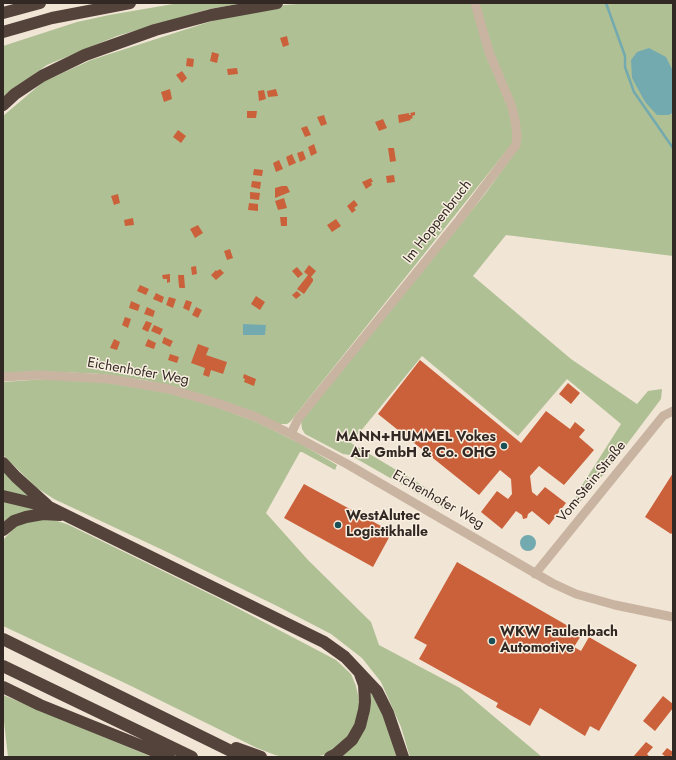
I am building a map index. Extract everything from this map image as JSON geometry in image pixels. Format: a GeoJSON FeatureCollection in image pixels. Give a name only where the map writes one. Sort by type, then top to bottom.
{"type":"FeatureCollection","features":[{"type":"Feature","properties":{"kind":"highway"},"geometry":{"type":"LineString","coordinates":[[3,13],[40,3]]}},
{"type":"Feature","properties":{"kind":"highway"},"geometry":{"type":"LineString","coordinates":[[3,32],[58,17],[130,3]]}},
{"type":"Feature","properties":{"kind":"highway"},"geometry":{"type":"LineString","coordinates":[[3,105],[15,94],[42,76],[85,55],[155,30],[211,15],[277,3]]}},
{"type":"Feature","properties":{"kind":"highway"},"geometry":{"type":"LineString","coordinates":[[3,463],[49,507]]}},
{"type":"Feature","properties":{"kind":"highway"},"geometry":{"type":"LineString","coordinates":[[3,496],[49,507],[324,642],[346,657],[377,691],[388,713],[403,757]]}},
{"type":"Feature","properties":{"kind":"highway"},"geometry":{"type":"LineString","coordinates":[[3,530],[14,521],[26,517],[43,514],[65,515]]}},
{"type":"Feature","properties":{"kind":"highway"},"geometry":{"type":"LineString","coordinates":[[3,639],[243,757]]}},
{"type":"Feature","properties":{"kind":"highway"},"geometry":{"type":"LineString","coordinates":[[3,666],[192,757]]}},
{"type":"Feature","properties":{"kind":"highway"},"geometry":{"type":"LineString","coordinates":[[330,757],[336,754],[352,740],[363,718],[365,694],[358,669]]}},
{"type":"Feature","properties":{"kind":"highway"},"geometry":{"type":"LineString","coordinates":[[3,687],[40,705],[169,757]]}},
{"type":"Feature","properties":{"kind":"highway"},"geometry":{"type":"LineString","coordinates":[[190,731],[261,757]]}},
{"type":"Feature","properties":{"kind":"street","name":"Im Hoppenbruch"},"geometry":{"type":"LineString","coordinates":[[291,434],[298,419],[459,220],[516,146],[517,136],[512,107],[489,52],[475,3]]}},
{"type":"Feature","properties":{"kind":"street","name":"Eichenhofer Weg"},"geometry":{"type":"LineString","coordinates":[[3,378],[38,375],[79,376],[110,379],[169,389],[220,404],[256,417],[347,464],[552,583],[576,594],[615,605],[673,617]]}},
{"type":"Feature","properties":{"kind":"street","name":"Vom-Stein-Straße"},"geometry":{"type":"LineString","coordinates":[[535,574],[663,416],[673,411]]}},
{"type":"Feature","properties":{"kind":"green space"},"geometry":{"type":"Polygon","coordinates":[[[179,3],[244,3],[209,9],[117,36],[47,65],[3,96],[3,46],[77,22],[179,3]]]}},
{"type":"Feature","properties":{"kind":"green space"},"geometry":{"type":"Polygon","coordinates":[[[311,3],[673,3],[673,71],[672,70],[640,90],[645,102],[669,115],[673,113],[673,256],[506,235],[473,276],[571,359],[637,404],[648,391],[662,389],[661,399],[609,468],[569,515],[579,490],[621,424],[567,379],[518,436],[422,356],[351,443],[430,490],[444,502],[448,509],[446,510],[350,455],[343,454],[305,434],[302,429],[301,420],[485,194],[518,148],[521,137],[511,145],[287,424],[279,424],[170,386],[144,380],[101,374],[37,371],[3,373],[3,116],[43,82],[91,60],[221,18],[284,5],[311,3]]]}},
{"type":"Feature","properties":{"kind":"green space"},"geometry":{"type":"Polygon","coordinates":[[[46,379],[109,383],[169,393],[219,408],[257,422],[301,444],[337,465],[335,470],[300,452],[266,513],[308,560],[371,622],[379,645],[460,688],[542,757],[410,757],[401,727],[381,682],[362,658],[331,634],[167,552],[54,499],[37,488],[3,455],[3,382],[46,379]]]}},
{"type":"Feature","properties":{"kind":"green space"},"geometry":{"type":"Polygon","coordinates":[[[3,471],[35,498],[3,492],[3,471]]]}},
{"type":"Feature","properties":{"kind":"green space"},"geometry":{"type":"Polygon","coordinates":[[[3,499],[38,509],[3,525],[3,499]]]}},
{"type":"Feature","properties":{"kind":"green space"},"geometry":{"type":"Polygon","coordinates":[[[47,518],[67,524],[222,600],[336,660],[351,674],[356,686],[359,700],[359,712],[351,733],[335,749],[324,755],[315,757],[283,757],[275,755],[257,748],[127,684],[3,626],[3,540],[16,526],[29,520],[47,518]]]}},
{"type":"Feature","properties":{"kind":"green space"},"geometry":{"type":"Polygon","coordinates":[[[368,687],[384,716],[397,757],[341,757],[365,728],[369,715],[370,704],[368,687]]]}},
{"type":"Feature","properties":{"kind":"green space"},"geometry":{"type":"Polygon","coordinates":[[[3,695],[152,757],[8,757],[3,713],[3,695]]]}},
{"type":"Feature","properties":{"kind":"water"},"geometry":{"type":"Polygon","coordinates":[[[649,48],[666,57],[673,71],[673,113],[669,115],[657,115],[645,102],[632,78],[631,60],[637,52],[649,48]]]}},
{"type":"Feature","properties":{"kind":"water"},"geometry":{"type":"Polygon","coordinates":[[[243,324],[266,325],[265,335],[243,335],[243,324]]]}},
{"type":"Feature","properties":{"kind":"water"},"geometry":{"type":"Polygon","coordinates":[[[528,535],[535,540],[536,543],[531,550],[528,551],[521,546],[520,543],[525,536],[528,535]]]}},
{"type":"Feature","properties":{"kind":"building"},"geometry":{"type":"Polygon","coordinates":[[[287,36],[289,45],[283,47],[280,38],[287,36]]]}},
{"type":"Feature","properties":{"kind":"building"},"geometry":{"type":"Polygon","coordinates":[[[212,52],[219,54],[217,63],[210,61],[212,52]]]}},
{"type":"Feature","properties":{"kind":"building"},"geometry":{"type":"Polygon","coordinates":[[[187,58],[194,59],[193,67],[186,66],[187,58]]]}},
{"type":"Feature","properties":{"kind":"building"},"geometry":{"type":"Polygon","coordinates":[[[237,68],[238,74],[228,75],[227,69],[237,68]]]}},
{"type":"Feature","properties":{"kind":"building"},"geometry":{"type":"Polygon","coordinates":[[[182,71],[187,78],[182,83],[176,75],[182,71]]]}},
{"type":"Feature","properties":{"kind":"building"},"geometry":{"type":"Polygon","coordinates":[[[170,89],[172,99],[164,102],[161,92],[170,89]]]}},
{"type":"Feature","properties":{"kind":"building"},"geometry":{"type":"Polygon","coordinates":[[[276,89],[278,96],[268,97],[267,91],[276,89]]]}},
{"type":"Feature","properties":{"kind":"building"},"geometry":{"type":"Polygon","coordinates":[[[264,90],[266,99],[259,101],[258,91],[264,90]]]}},
{"type":"Feature","properties":{"kind":"building"},"geometry":{"type":"Polygon","coordinates":[[[247,111],[257,111],[256,118],[247,118],[247,111]]]}},
{"type":"Feature","properties":{"kind":"building"},"geometry":{"type":"Polygon","coordinates":[[[415,112],[415,115],[412,116],[413,118],[410,119],[411,120],[399,123],[398,115],[409,113],[409,115],[411,115],[410,113],[415,112]]]}},
{"type":"Feature","properties":{"kind":"building"},"geometry":{"type":"Polygon","coordinates":[[[324,115],[327,124],[321,126],[317,117],[324,115]]]}},
{"type":"Feature","properties":{"kind":"building"},"geometry":{"type":"Polygon","coordinates":[[[383,119],[387,128],[379,131],[375,122],[383,119]]]}},
{"type":"Feature","properties":{"kind":"building"},"geometry":{"type":"Polygon","coordinates":[[[307,126],[311,135],[305,137],[301,128],[307,126]]]}},
{"type":"Feature","properties":{"kind":"building"},"geometry":{"type":"Polygon","coordinates":[[[178,130],[186,136],[181,143],[173,137],[178,130]]]}},
{"type":"Feature","properties":{"kind":"building"},"geometry":{"type":"Polygon","coordinates":[[[314,144],[317,153],[311,156],[308,147],[314,144]]]}},
{"type":"Feature","properties":{"kind":"building"},"geometry":{"type":"Polygon","coordinates":[[[388,148],[394,148],[396,161],[390,162],[388,148]]]}},
{"type":"Feature","properties":{"kind":"building"},"geometry":{"type":"Polygon","coordinates":[[[303,151],[306,159],[300,162],[297,153],[303,151]]]}},
{"type":"Feature","properties":{"kind":"building"},"geometry":{"type":"Polygon","coordinates":[[[292,154],[296,163],[289,166],[286,157],[292,154]]]}},
{"type":"Feature","properties":{"kind":"building"},"geometry":{"type":"Polygon","coordinates":[[[279,160],[283,169],[276,172],[273,163],[279,160]]]}},
{"type":"Feature","properties":{"kind":"building"},"geometry":{"type":"Polygon","coordinates":[[[254,169],[263,170],[262,176],[253,175],[254,169]]]}},
{"type":"Feature","properties":{"kind":"building"},"geometry":{"type":"Polygon","coordinates":[[[394,175],[395,182],[387,183],[386,176],[394,175]]]}},
{"type":"Feature","properties":{"kind":"building"},"geometry":{"type":"Polygon","coordinates":[[[371,178],[373,182],[371,182],[372,185],[366,189],[362,182],[371,178]]]}},
{"type":"Feature","properties":{"kind":"building"},"geometry":{"type":"Polygon","coordinates":[[[252,181],[261,182],[260,189],[251,187],[252,181]]]}},
{"type":"Feature","properties":{"kind":"building"},"geometry":{"type":"Polygon","coordinates":[[[287,186],[290,192],[275,198],[275,188],[287,186]]]}},
{"type":"Feature","properties":{"kind":"building"},"geometry":{"type":"Polygon","coordinates":[[[250,192],[260,193],[259,200],[250,199],[250,192]]]}},
{"type":"Feature","properties":{"kind":"building"},"geometry":{"type":"Polygon","coordinates":[[[118,194],[120,203],[114,205],[111,196],[118,194]]]}},
{"type":"Feature","properties":{"kind":"building"},"geometry":{"type":"Polygon","coordinates":[[[284,198],[287,208],[278,210],[275,201],[284,198]]]}},
{"type":"Feature","properties":{"kind":"building"},"geometry":{"type":"Polygon","coordinates":[[[354,200],[358,205],[354,208],[356,210],[352,213],[347,206],[354,200]]]}},
{"type":"Feature","properties":{"kind":"building"},"geometry":{"type":"Polygon","coordinates":[[[249,203],[258,204],[258,211],[248,210],[249,203]]]}},
{"type":"Feature","properties":{"kind":"building"},"geometry":{"type":"Polygon","coordinates":[[[280,217],[287,217],[287,226],[281,226],[280,217]]]}},
{"type":"Feature","properties":{"kind":"building"},"geometry":{"type":"Polygon","coordinates":[[[133,218],[134,225],[125,226],[124,220],[133,218]]]}},
{"type":"Feature","properties":{"kind":"building"},"geometry":{"type":"Polygon","coordinates":[[[336,219],[341,226],[332,232],[327,225],[336,219]]]}},
{"type":"Feature","properties":{"kind":"building"},"geometry":{"type":"Polygon","coordinates":[[[198,225],[203,233],[195,238],[190,229],[198,225]]]}},
{"type":"Feature","properties":{"kind":"building"},"geometry":{"type":"Polygon","coordinates":[[[230,249],[233,258],[227,260],[224,251],[230,249]]]}},
{"type":"Feature","properties":{"kind":"building"},"geometry":{"type":"Polygon","coordinates":[[[309,265],[316,271],[311,277],[313,281],[304,294],[297,289],[308,275],[304,272],[309,265]]]}},
{"type":"Feature","properties":{"kind":"building"},"geometry":{"type":"Polygon","coordinates":[[[196,266],[197,274],[192,275],[191,267],[196,266]]]}},
{"type":"Feature","properties":{"kind":"building"},"geometry":{"type":"Polygon","coordinates":[[[297,267],[303,274],[298,278],[292,271],[297,267]]]}},
{"type":"Feature","properties":{"kind":"building"},"geometry":{"type":"Polygon","coordinates":[[[220,269],[224,273],[216,280],[211,275],[216,270],[217,271],[220,269]]]}},
{"type":"Feature","properties":{"kind":"building"},"geometry":{"type":"Polygon","coordinates":[[[170,274],[170,282],[167,283],[167,279],[163,279],[162,275],[170,274]]]}},
{"type":"Feature","properties":{"kind":"building"},"geometry":{"type":"Polygon","coordinates":[[[178,275],[184,275],[185,288],[179,287],[178,275]]]}},
{"type":"Feature","properties":{"kind":"building"},"geometry":{"type":"Polygon","coordinates":[[[140,285],[149,289],[146,295],[137,291],[140,285]]]}},
{"type":"Feature","properties":{"kind":"building"},"geometry":{"type":"Polygon","coordinates":[[[297,291],[301,295],[296,299],[292,295],[297,291]]]}},
{"type":"Feature","properties":{"kind":"building"},"geometry":{"type":"Polygon","coordinates":[[[156,293],[164,297],[162,303],[153,299],[156,293]]]}},
{"type":"Feature","properties":{"kind":"building"},"geometry":{"type":"Polygon","coordinates":[[[256,296],[265,302],[260,310],[251,304],[256,296]]]}},
{"type":"Feature","properties":{"kind":"building"},"geometry":{"type":"Polygon","coordinates":[[[169,297],[176,299],[173,308],[166,305],[169,297]]]}},
{"type":"Feature","properties":{"kind":"building"},"geometry":{"type":"Polygon","coordinates":[[[186,300],[192,302],[189,311],[183,308],[186,300]]]}},
{"type":"Feature","properties":{"kind":"building"},"geometry":{"type":"Polygon","coordinates":[[[131,301],[140,305],[138,311],[129,308],[131,301]]]}},
{"type":"Feature","properties":{"kind":"building"},"geometry":{"type":"Polygon","coordinates":[[[147,307],[155,311],[153,317],[144,314],[147,307]]]}},
{"type":"Feature","properties":{"kind":"building"},"geometry":{"type":"Polygon","coordinates":[[[196,307],[202,310],[198,318],[192,315],[196,307]]]}},
{"type":"Feature","properties":{"kind":"building"},"geometry":{"type":"Polygon","coordinates":[[[125,317],[131,319],[128,328],[122,325],[125,317]]]}},
{"type":"Feature","properties":{"kind":"building"},"geometry":{"type":"Polygon","coordinates":[[[146,321],[152,323],[148,332],[142,329],[146,321]]]}},
{"type":"Feature","properties":{"kind":"building"},"geometry":{"type":"Polygon","coordinates":[[[154,325],[163,329],[160,335],[151,331],[154,325]]]}},
{"type":"Feature","properties":{"kind":"building"},"geometry":{"type":"Polygon","coordinates":[[[164,337],[173,341],[170,347],[162,343],[164,337]]]}},
{"type":"Feature","properties":{"kind":"building"},"geometry":{"type":"Polygon","coordinates":[[[114,339],[120,342],[117,350],[110,348],[114,339]]]}},
{"type":"Feature","properties":{"kind":"building"},"geometry":{"type":"Polygon","coordinates":[[[148,339],[156,343],[154,349],[145,346],[148,339]]]}},
{"type":"Feature","properties":{"kind":"building"},"geometry":{"type":"Polygon","coordinates":[[[198,344],[209,348],[206,355],[227,362],[223,374],[211,370],[209,377],[203,375],[205,368],[191,363],[198,344]]]}},
{"type":"Feature","properties":{"kind":"building"},"geometry":{"type":"Polygon","coordinates":[[[170,354],[179,357],[177,363],[168,360],[170,354]]]}},
{"type":"Feature","properties":{"kind":"building","name":"MANN+HUMMEL Vokes Air GmbH & Co. OHG"},"geometry":{"type":"Polygon","coordinates":[[[420,360],[521,443],[546,411],[570,429],[575,422],[585,430],[579,437],[594,450],[564,485],[539,466],[530,476],[532,492],[537,496],[545,487],[566,503],[549,525],[532,511],[528,514],[527,518],[523,519],[522,515],[516,511],[502,529],[481,512],[497,491],[508,499],[512,494],[511,479],[500,470],[479,495],[378,414],[420,360]]]}},
{"type":"Feature","properties":{"kind":"building"},"geometry":{"type":"Polygon","coordinates":[[[244,374],[256,379],[254,386],[244,382],[244,374]]]}},
{"type":"Feature","properties":{"kind":"building"},"geometry":{"type":"Polygon","coordinates":[[[568,383],[580,393],[571,404],[559,394],[568,383]]]}},
{"type":"Feature","properties":{"kind":"building"},"geometry":{"type":"Polygon","coordinates":[[[673,473],[673,532],[671,534],[645,517],[673,473]]]}},
{"type":"Feature","properties":{"kind":"building","name":"WestAlutec Logistikhalle"},"geometry":{"type":"Polygon","coordinates":[[[304,484],[392,532],[373,567],[284,518],[304,484]]]}},
{"type":"Feature","properties":{"kind":"building"},"geometry":{"type":"Polygon","coordinates":[[[457,562],[582,634],[574,647],[581,651],[589,637],[637,665],[599,731],[590,726],[585,736],[540,708],[530,726],[496,707],[498,703],[419,659],[427,645],[414,638],[457,562]]]}},
{"type":"Feature","properties":{"kind":"building"},"geometry":{"type":"Polygon","coordinates":[[[663,696],[673,704],[673,708],[655,731],[643,721],[663,696]]]}},
{"type":"Feature","properties":{"kind":"building"},"geometry":{"type":"Polygon","coordinates":[[[646,742],[653,747],[647,754],[650,757],[633,757],[646,742]]]}},
{"type":"Feature","properties":{"kind":"building"},"geometry":{"type":"Polygon","coordinates":[[[667,748],[673,752],[671,757],[666,757],[662,754],[667,748]]]}},
{"type":"Feature","properties":{"kind":"waterway"},"geometry":{"type":"LineString","coordinates":[[606,3],[625,56],[625,67],[634,92],[673,148]]}},
{"type":"Feature","properties":{"kind":"place","name":"MANN+HUMMEL Vokes Air GmbH & Co. OHG"},"geometry":{"type":"Point","coordinates":[504,446]}},
{"type":"Feature","properties":{"kind":"place","name":"WestAlutec Logistikhalle"},"geometry":{"type":"Point","coordinates":[338,525]}},
{"type":"Feature","properties":{"kind":"place","name":"WKW Faulenbach Automotive"},"geometry":{"type":"Point","coordinates":[492,641]}}]}
